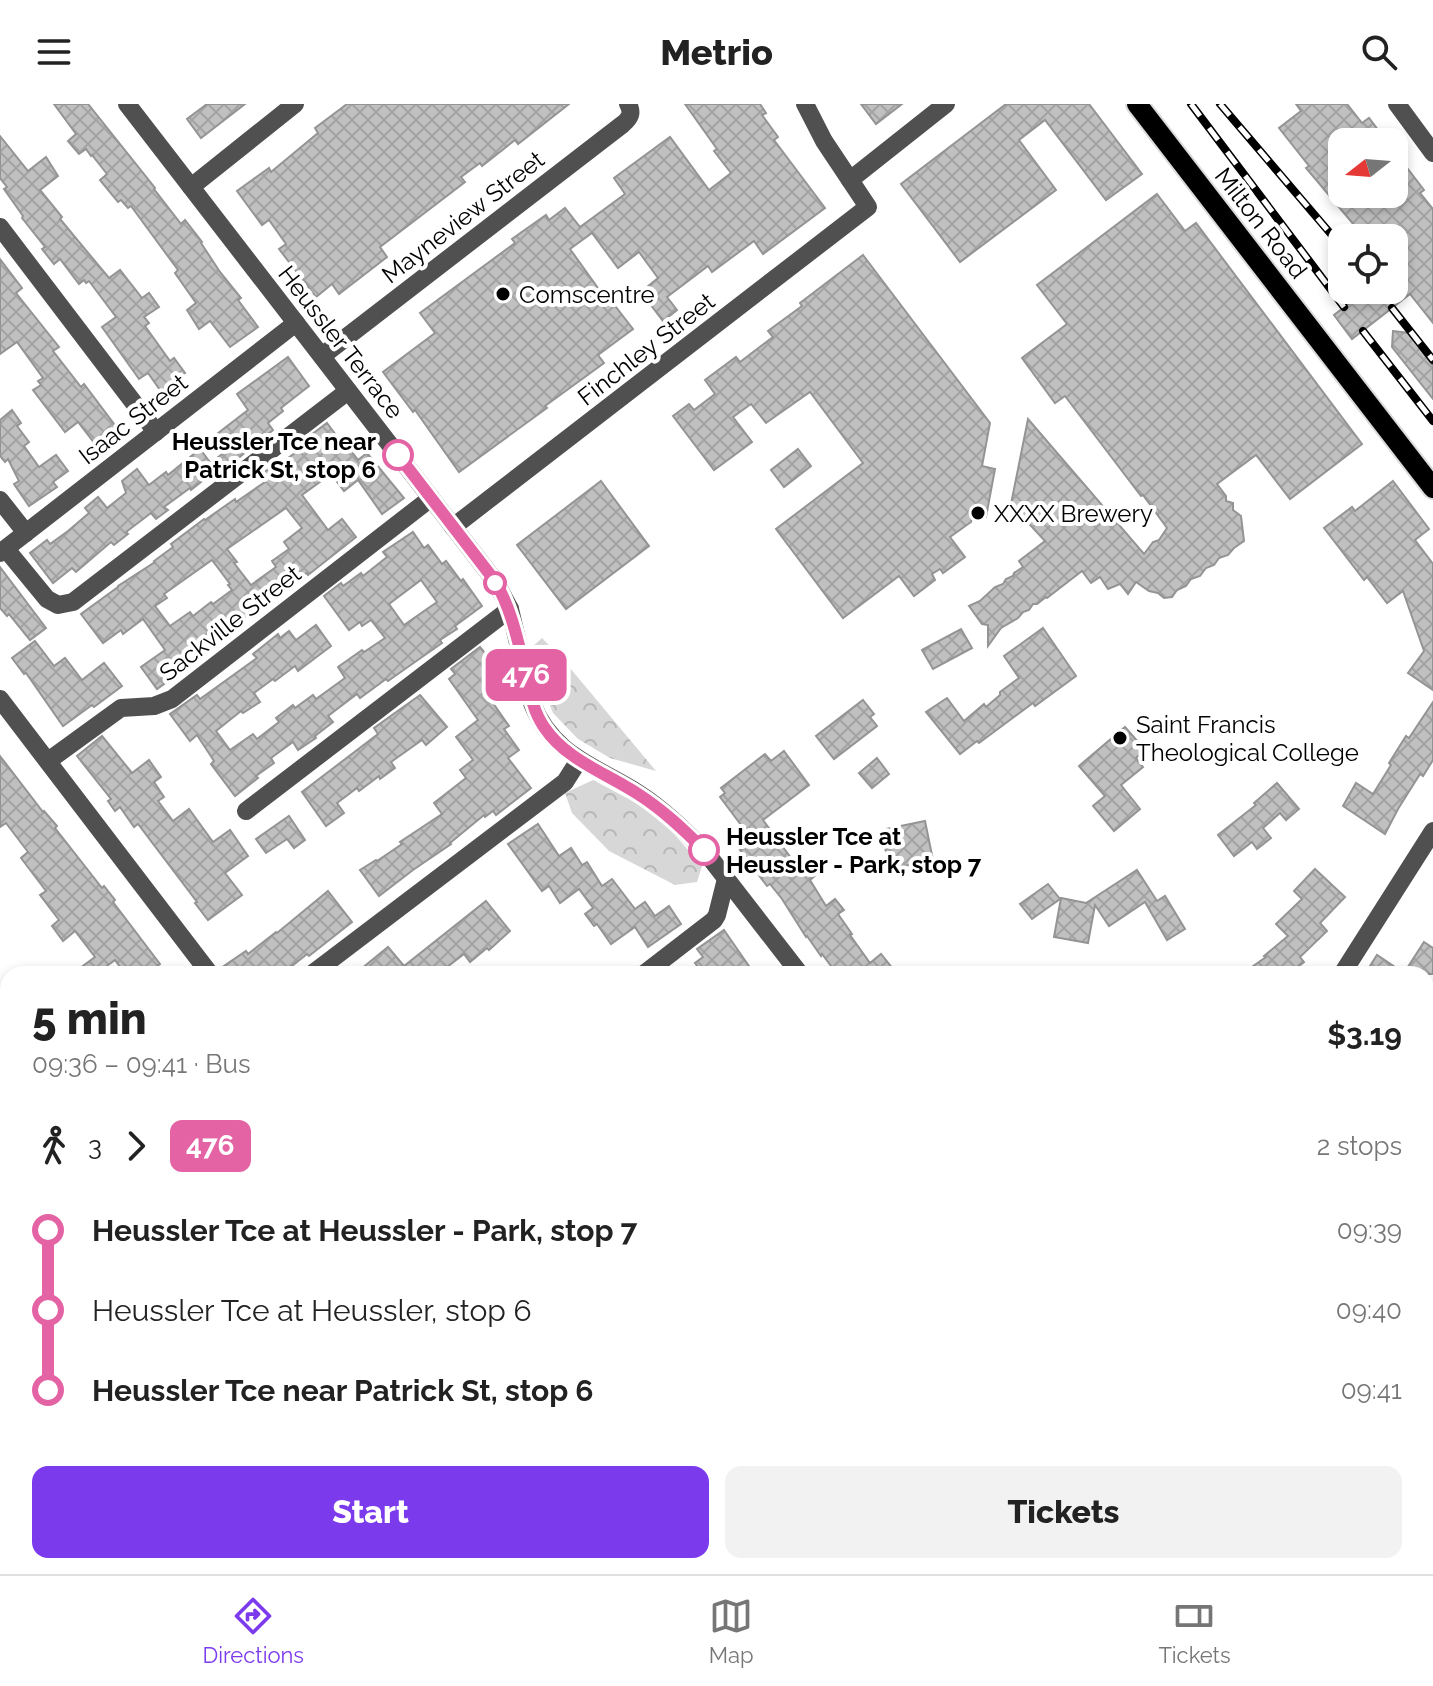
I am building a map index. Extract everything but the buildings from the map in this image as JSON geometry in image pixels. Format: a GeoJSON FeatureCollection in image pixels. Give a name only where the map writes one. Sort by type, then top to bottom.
{"type":"FeatureCollection","features":[{"type":"Feature","properties":{"kind":"main road","name":"Milton Road"},"geometry":{"type":"LineString","coordinates":[[1137,104],[1433,488]]}},
{"type":"Feature","properties":{"kind":"street","name":"Heussler Terrace"},"geometry":{"type":"LineString","coordinates":[[127,104],[495,581],[510,609],[537,715],[552,737],[579,760],[637,793],[672,818],[704,850],[794,966]]}},
{"type":"Feature","properties":{"kind":"street"},"geometry":{"type":"LineString","coordinates":[[191,187],[295,104]]}},
{"type":"Feature","properties":{"kind":"street"},"geometry":{"type":"LineString","coordinates":[[805,104],[824,141],[850,180],[946,104]]}},
{"type":"Feature","properties":{"kind":"street"},"geometry":{"type":"LineString","coordinates":[[1397,104],[1433,153]]}},
{"type":"Feature","properties":{"kind":"street","name":"Mayneview Street"},"geometry":{"type":"LineString","coordinates":[[322,356],[628,120],[630,108]]}},
{"type":"Feature","properties":{"kind":"street","name":"Finchley Street"},"geometry":{"type":"LineString","coordinates":[[453,527],[868,207],[850,180]]}},
{"type":"Feature","properties":{"kind":"street"},"geometry":{"type":"LineString","coordinates":[[0,227],[156,432]]}},
{"type":"Feature","properties":{"kind":"street","name":"Isaac Street"},"geometry":{"type":"LineString","coordinates":[[3,551],[296,323]]}},
{"type":"Feature","properties":{"kind":"street"},"geometry":{"type":"LineString","coordinates":[[3,551],[47,599],[58,605],[73,602],[348,391]]}},
{"type":"Feature","properties":{"kind":"street","name":"Sackville Street"},"geometry":{"type":"LineString","coordinates":[[48,761],[121,708],[154,706],[172,699],[431,498]]}},
{"type":"Feature","properties":{"kind":"street"},"geometry":{"type":"LineString","coordinates":[[0,500],[26,533]]}},
{"type":"Feature","properties":{"kind":"street"},"geometry":{"type":"LineString","coordinates":[[246,811],[510,609]]}},
{"type":"Feature","properties":{"kind":"street"},"geometry":{"type":"LineString","coordinates":[[0,699],[204,966]]}},
{"type":"Feature","properties":{"kind":"street"},"geometry":{"type":"LineString","coordinates":[[323,966],[565,782],[579,760]]}},
{"type":"Feature","properties":{"kind":"street"},"geometry":{"type":"LineString","coordinates":[[1347,966],[1433,831]]}},
{"type":"Feature","properties":{"kind":"street"},"geometry":{"type":"LineString","coordinates":[[654,966],[714,920],[726,879]]}},
{"type":"Feature","properties":{"kind":"green space"},"geometry":{"type":"Polygon","coordinates":[[[542,638],[656,771],[610,758],[578,739],[553,713],[537,673],[532,647],[542,638]]]}},
{"type":"Feature","properties":{"kind":"green space"},"geometry":{"type":"Polygon","coordinates":[[[593,780],[657,814],[702,866],[697,882],[675,885],[609,851],[572,813],[565,793],[593,780]]]}},
{"type":"Feature","properties":{"kind":"railway"},"geometry":{"type":"LineString","coordinates":[[1191,104],[1344,307]]}},
{"type":"Feature","properties":{"kind":"railway"},"geometry":{"type":"LineString","coordinates":[[1220,104],[1328,231]]}},
{"type":"Feature","properties":{"kind":"railway"},"geometry":{"type":"LineString","coordinates":[[1392,308],[1433,360]]}},
{"type":"Feature","properties":{"kind":"railway"},"geometry":{"type":"LineString","coordinates":[[1363,331],[1433,421]]}},
{"type":"Feature","properties":{"kind":"bus line","name":"476"},"geometry":{"type":"LineString","coordinates":[[398,455],[503,595],[510,609],[532,703],[544,727],[579,760],[637,793],[672,818],[704,850]]}},
{"type":"Feature","properties":{"kind":"place","name":"Comscentre"},"geometry":{"type":"Point","coordinates":[503,294]}},
{"type":"Feature","properties":{"kind":"place","name":"Heussler Tce near Patrick St, stop 6"},"geometry":{"type":"Point","coordinates":[398,455]}},
{"type":"Feature","properties":{"kind":"place","name":"XXXX Brewery"},"geometry":{"type":"Point","coordinates":[978,513]}},
{"type":"Feature","properties":{"kind":"place","name":"Saint Francis Theological College"},"geometry":{"type":"Point","coordinates":[1120,738]}},
{"type":"Feature","properties":{"kind":"place","name":"Heussler Tce at Heussler - Park, stop 7"},"geometry":{"type":"Point","coordinates":[704,850]}}]}
